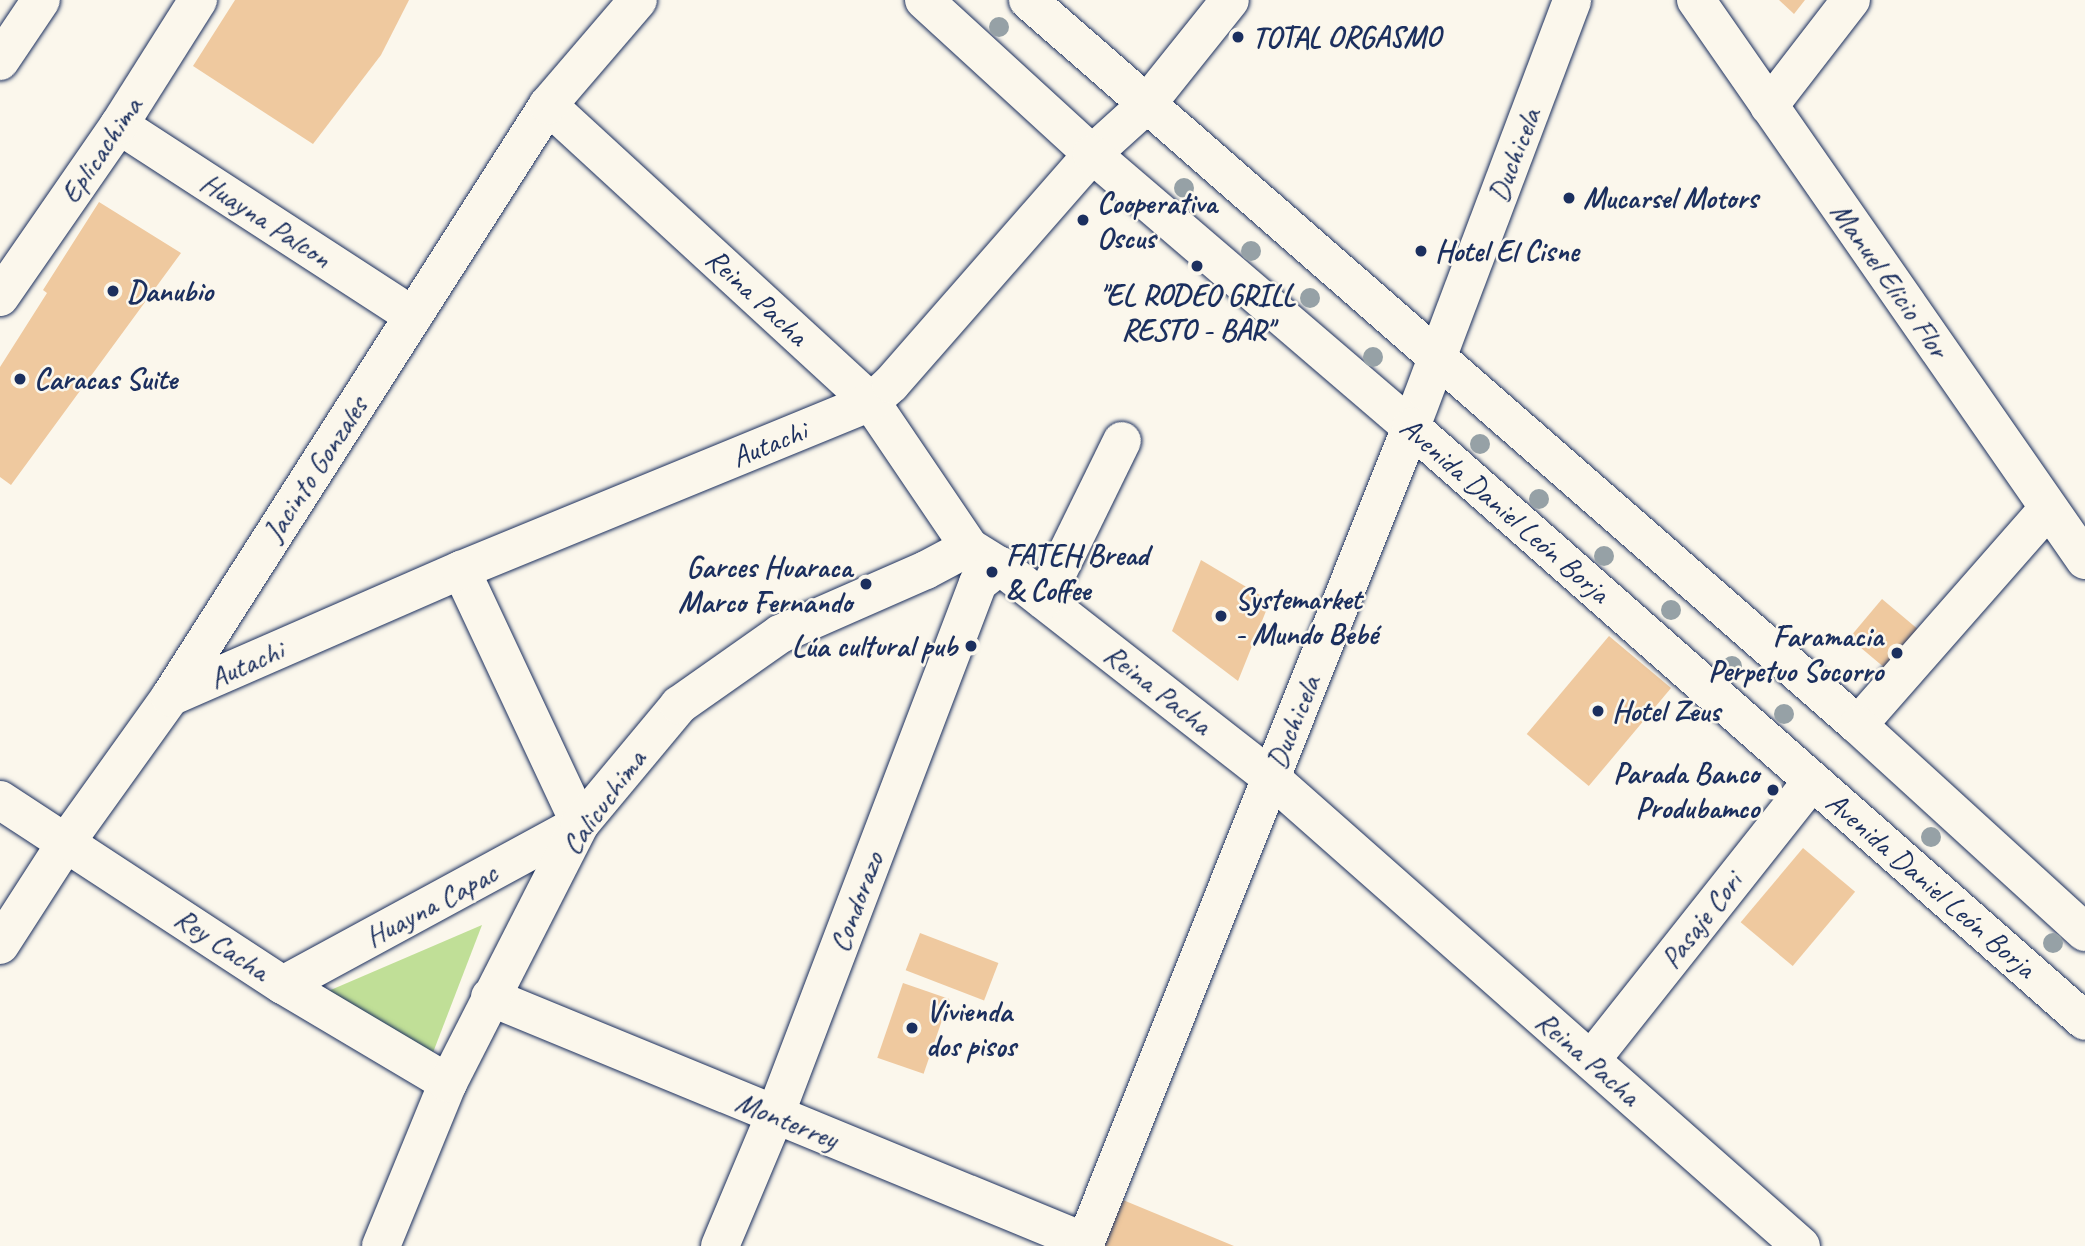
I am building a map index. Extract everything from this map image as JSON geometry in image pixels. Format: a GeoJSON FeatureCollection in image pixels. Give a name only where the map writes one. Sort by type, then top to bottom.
{"type":"FeatureCollection","features":[{"type":"Feature","properties":{"kind":"street"},"geometry":{"type":"LineString","coordinates":[[0,61],[41,0]]}},
{"type":"Feature","properties":{"kind":"street","name":"Eplicachima"},"geometry":{"type":"LineString","coordinates":[[0,297],[119,124],[198,0]]}},
{"type":"Feature","properties":{"kind":"street","name":"Jacinto Gonzales"},"geometry":{"type":"LineString","coordinates":[[0,945],[67,841],[170,697],[548,105],[638,0]]}},
{"type":"Feature","properties":{"kind":"street","name":"Avenida Daniel León Borja"},"geometry":{"type":"LineString","coordinates":[[925,0],[1093,154],[1411,427],[2085,1021]]}},
{"type":"Feature","properties":{"kind":"street"},"geometry":{"type":"LineString","coordinates":[[1028,0],[1857,725],[2085,932]]}},
{"type":"Feature","properties":{"kind":"street","name":"Autachi"},"geometry":{"type":"LineString","coordinates":[[170,697],[461,570],[871,402],[891,384],[1093,154],[1146,105],[1230,0]]}},
{"type":"Feature","properties":{"kind":"street","name":"Duchicela"},"geometry":{"type":"LineString","coordinates":[[1085,1244],[1411,427],[1572,0]]}},
{"type":"Feature","properties":{"kind":"street","name":"Manuel Elicio Flor"},"geometry":{"type":"LineString","coordinates":[[1696,0],[2085,560]]}},
{"type":"Feature","properties":{"kind":"street"},"geometry":{"type":"LineString","coordinates":[[1769,106],[1851,0]]}},
{"type":"Feature","properties":{"kind":"street","name":"Reina Pacha"},"geometry":{"type":"LineString","coordinates":[[548,105],[871,402],[985,556],[1271,778],[1801,1246]]}},
{"type":"Feature","properties":{"kind":"street","name":"Huayna Palcon"},"geometry":{"type":"LineString","coordinates":[[119,124],[413,316]]}},
{"type":"Feature","properties":{"kind":"street"},"geometry":{"type":"LineString","coordinates":[[1044,600],[1122,441]]}},
{"type":"Feature","properties":{"kind":"street"},"geometry":{"type":"LineString","coordinates":[[1857,725],[2048,509]]}},
{"type":"Feature","properties":{"kind":"street","name":"Calicuchima"},"geometry":{"type":"LineString","coordinates":[[381,1246],[448,1083],[579,824],[679,705],[780,634],[926,570],[985,556]]}},
{"type":"Feature","properties":{"kind":"street","name":"Condorazo"},"geometry":{"type":"LineString","coordinates":[[720,1246],[775,1115],[978,583],[985,556]]}},
{"type":"Feature","properties":{"kind":"street"},"geometry":{"type":"LineString","coordinates":[[461,570],[579,824]]}},
{"type":"Feature","properties":{"kind":"street","name":"Pasaje Cori"},"geometry":{"type":"LineString","coordinates":[[1591,1060],[1812,781]]}},
{"type":"Feature","properties":{"kind":"street","name":"Rey Cacha"},"geometry":{"type":"LineString","coordinates":[[0,800],[67,841],[283,985],[448,1083]]}},
{"type":"Feature","properties":{"kind":"street","name":"Huayna Capac"},"geometry":{"type":"LineString","coordinates":[[283,985],[579,824]]}},
{"type":"Feature","properties":{"kind":"street","name":"Monterrey"},"geometry":{"type":"LineString","coordinates":[[490,997],[1085,1244]]}},
{"type":"Feature","properties":{"kind":"green space"},"geometry":{"type":"Polygon","coordinates":[[[482,925],[429,1063],[326,992],[482,925]]]}},
{"type":"Feature","properties":{"kind":"building"},"geometry":{"type":"Polygon","coordinates":[[[235,0],[409,0],[381,55],[313,144],[193,66],[235,0]]]}},
{"type":"Feature","properties":{"kind":"building"},"geometry":{"type":"Polygon","coordinates":[[[1779,0],[1805,0],[1794,14],[1779,0]]]}},
{"type":"Feature","properties":{"kind":"building"},"geometry":{"type":"Polygon","coordinates":[[[99,202],[181,253],[11,485],[0,477],[0,367],[47,293],[43,290],[99,202]]]}},
{"type":"Feature","properties":{"kind":"building","name":"Systemarket - Mundo Bebé"},"geometry":{"type":"Polygon","coordinates":[[[1201,560],[1270,601],[1238,681],[1172,631],[1201,560]]]}},
{"type":"Feature","properties":{"kind":"building"},"geometry":{"type":"Polygon","coordinates":[[[1882,599],[1918,629],[1885,668],[1849,638],[1882,599]]]}},
{"type":"Feature","properties":{"kind":"building","name":"Hotel Zeus"},"geometry":{"type":"Polygon","coordinates":[[[1609,636],[1671,688],[1589,786],[1527,734],[1609,636]]]}},
{"type":"Feature","properties":{"kind":"building"},"geometry":{"type":"Polygon","coordinates":[[[1803,848],[1855,892],[1793,966],[1741,922],[1803,848]]]}},
{"type":"Feature","properties":{"kind":"building","name":"Vivienda dos pisos"},"geometry":{"type":"Polygon","coordinates":[[[920,933],[998,963],[984,1000],[906,970],[920,933]]]}},
{"type":"Feature","properties":{"kind":"building","name":"Vivienda dos pisos"},"geometry":{"type":"Polygon","coordinates":[[[903,983],[949,999],[924,1074],[877,1058],[903,983]]]}},
{"type":"Feature","properties":{"kind":"building"},"geometry":{"type":"Polygon","coordinates":[[[1123,1200],[1234,1246],[1104,1246],[1123,1200]]]}},
{"type":"Feature","properties":{"kind":"place","name":"TOTAL ORGASMO"},"geometry":{"type":"Point","coordinates":[1238,37]}},
{"type":"Feature","properties":{"kind":"place","name":"Mucarsel Motors"},"geometry":{"type":"Point","coordinates":[1569,198]}},
{"type":"Feature","properties":{"kind":"place","name":"Cooperativa Oscus"},"geometry":{"type":"Point","coordinates":[1083,220]}},
{"type":"Feature","properties":{"kind":"place","name":"Hotel El Cisne"},"geometry":{"type":"Point","coordinates":[1421,251]}},
{"type":"Feature","properties":{"kind":"place","name":"\"EL RODEO GRILL RESTO - BAR\""},"geometry":{"type":"Point","coordinates":[1197,266]}},
{"type":"Feature","properties":{"kind":"place","name":"Danubio"},"geometry":{"type":"Point","coordinates":[113,291]}},
{"type":"Feature","properties":{"kind":"place","name":"Caracas Suite"},"geometry":{"type":"Point","coordinates":[20,379]}},
{"type":"Feature","properties":{"kind":"place","name":"FATEH Bread & Coffee"},"geometry":{"type":"Point","coordinates":[992,572]}},
{"type":"Feature","properties":{"kind":"place","name":"Garces Huaraca Marco Fernando"},"geometry":{"type":"Point","coordinates":[866,584]}},
{"type":"Feature","properties":{"kind":"place","name":"Systemarket - Mundo Bebé"},"geometry":{"type":"Point","coordinates":[1221,616]}},
{"type":"Feature","properties":{"kind":"place","name":"Lúa cultural pub"},"geometry":{"type":"Point","coordinates":[971,646]}},
{"type":"Feature","properties":{"kind":"place","name":"Faramacia Perpetuo Socorro"},"geometry":{"type":"Point","coordinates":[1897,653]}},
{"type":"Feature","properties":{"kind":"place","name":"Hotel Zeus"},"geometry":{"type":"Point","coordinates":[1598,711]}},
{"type":"Feature","properties":{"kind":"place","name":"Parada Banco Produbamco"},"geometry":{"type":"Point","coordinates":[1773,790]}},
{"type":"Feature","properties":{"kind":"place","name":"Vivienda dos pisos"},"geometry":{"type":"Point","coordinates":[912,1028]}}]}
